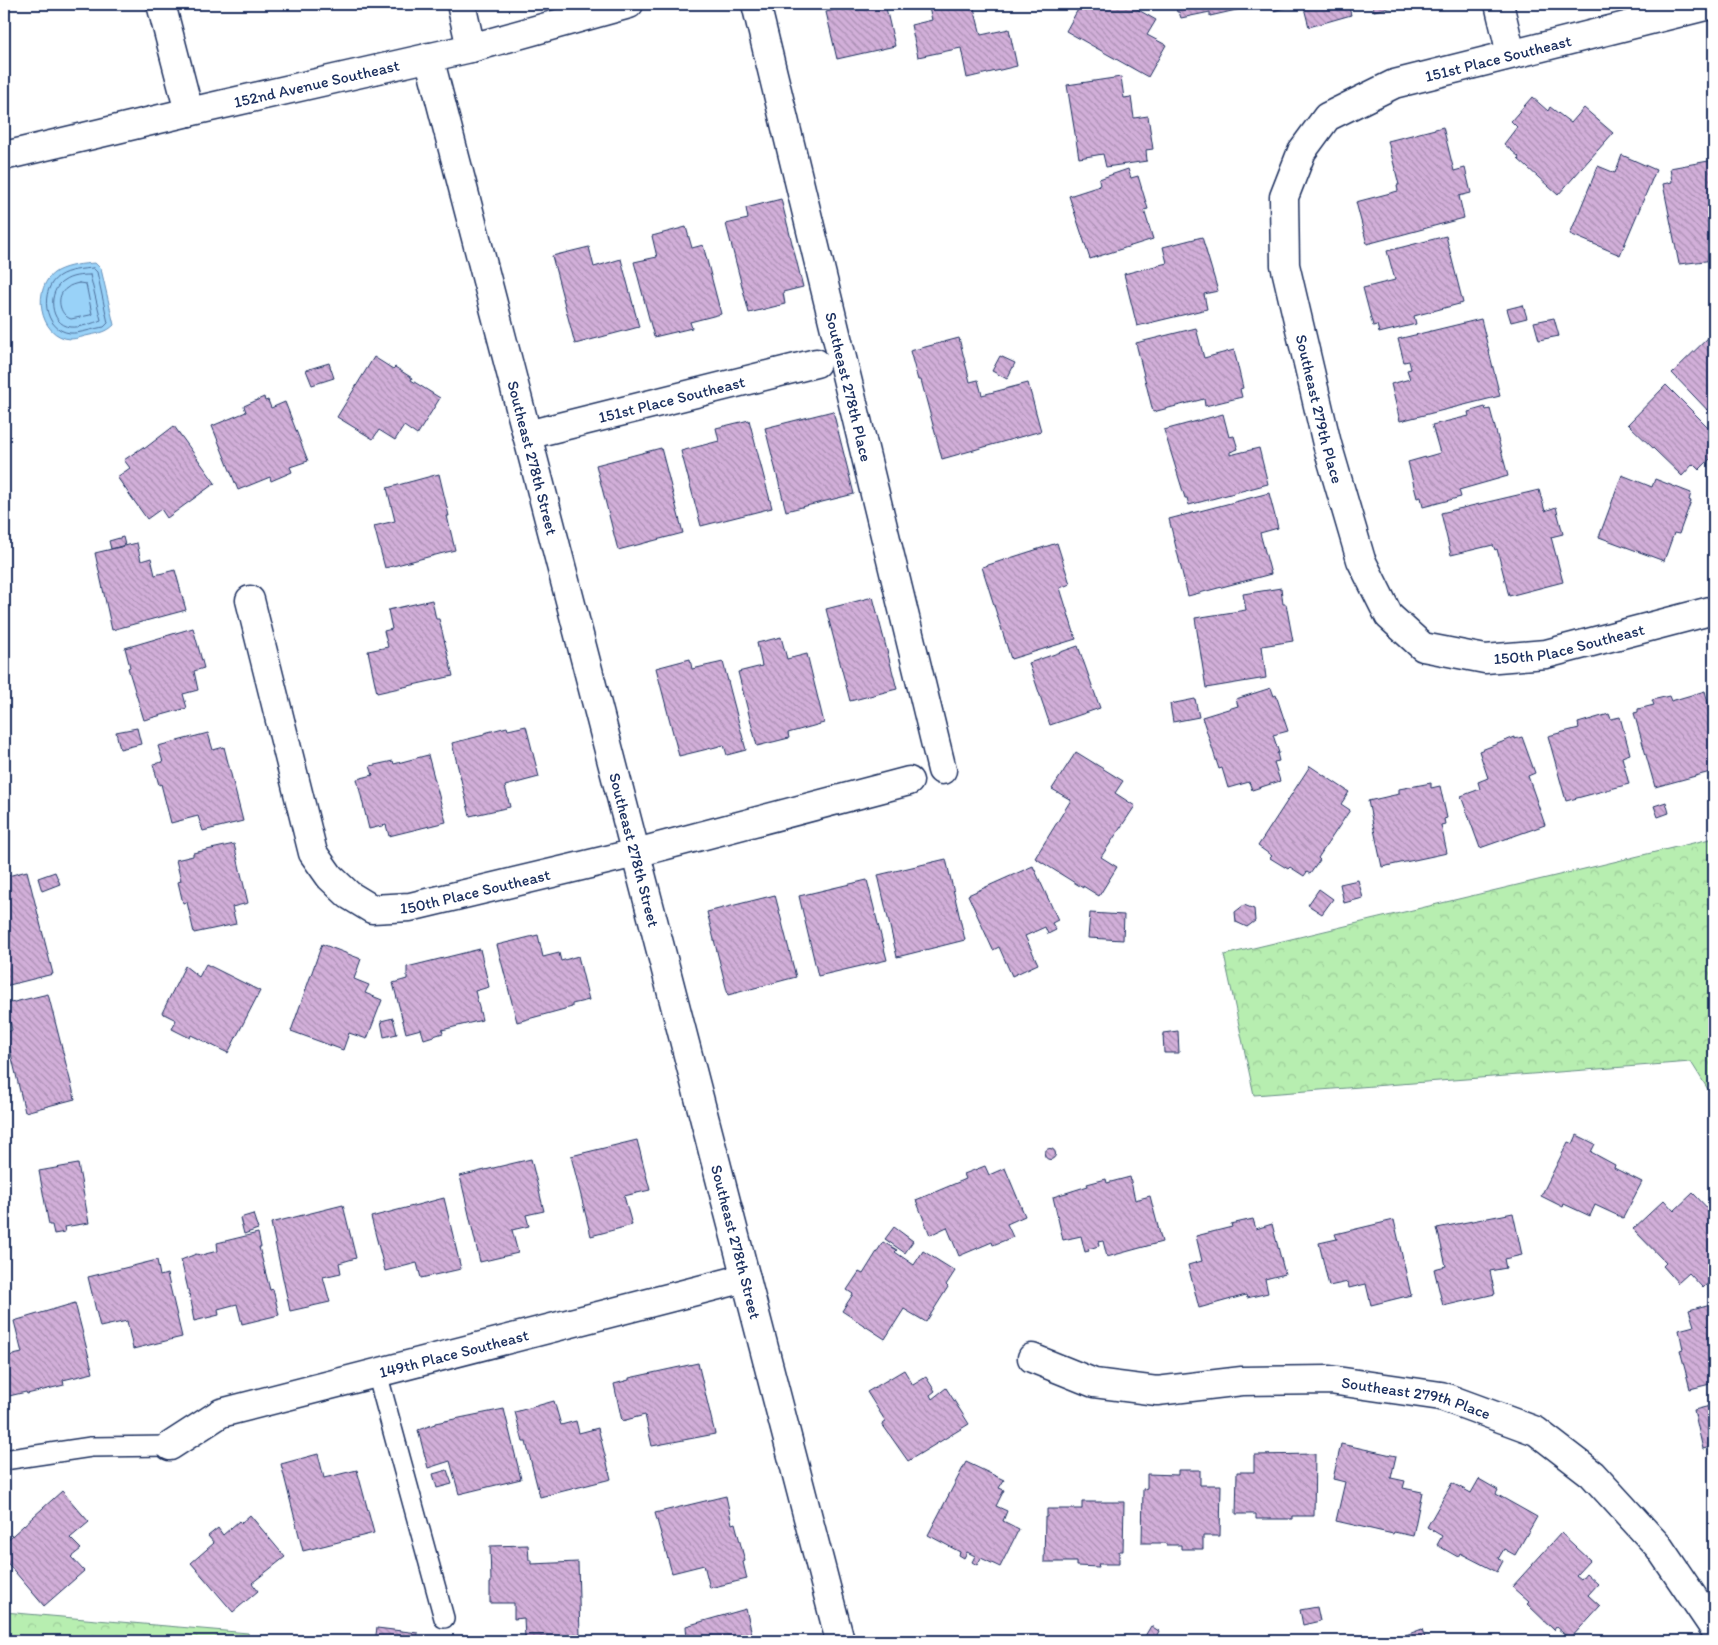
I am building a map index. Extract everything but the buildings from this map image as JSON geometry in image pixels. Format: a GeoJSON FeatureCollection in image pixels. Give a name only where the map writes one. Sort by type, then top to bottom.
{"type":"FeatureCollection","features":[{"type":"Feature","properties":{"kind":"street"},"geometry":{"type":"LineString","coordinates":[[161,4],[189,112]]}},
{"type":"Feature","properties":{"kind":"street"},"geometry":{"type":"LineString","coordinates":[[461,4],[471,48]]}},
{"type":"Feature","properties":{"kind":"street","name":"152nd Avenue Southeast"},"geometry":{"type":"LineString","coordinates":[[4,156],[471,48],[629,4]]}},
{"type":"Feature","properties":{"kind":"street","name":"Southeast 278th Place"},"geometry":{"type":"LineString","coordinates":[[756,4],[942,770]]}},
{"type":"Feature","properties":{"kind":"street"},"geometry":{"type":"LineString","coordinates":[[1499,4],[1511,54]]}},
{"type":"Feature","properties":{"kind":"street","name":"151st Place Southeast"},"geometry":{"type":"LineString","coordinates":[[1302,151],[1327,117],[1394,84],[1714,4]]}},
{"type":"Feature","properties":{"kind":"street","name":"Southeast 278th Street"},"geometry":{"type":"LineString","coordinates":[[429,57],[840,1641]]}},
{"type":"Feature","properties":{"kind":"street","name":"Southeast 279th Place"},"geometry":{"type":"LineString","coordinates":[[1302,151],[1284,197],[1285,265],[1327,444],[1361,560],[1389,616],[1423,647]]}},
{"type":"Feature","properties":{"kind":"street","name":"151st Place Southeast"},"geometry":{"type":"LineString","coordinates":[[527,435],[816,363]]}},
{"type":"Feature","properties":{"kind":"street","name":"150th Place Southeast"},"geometry":{"type":"LineString","coordinates":[[250,600],[313,852],[330,878],[349,895],[372,909],[410,907],[636,853],[909,781]]}},
{"type":"Feature","properties":{"kind":"street","name":"150th Place Southeast"},"geometry":{"type":"LineString","coordinates":[[1423,647],[1485,659],[1546,654],[1714,610]]}},
{"type":"Feature","properties":{"kind":"street","name":"149th Place Southeast"},"geometry":{"type":"LineString","coordinates":[[170,1446],[221,1413],[746,1278]]}},
{"type":"Feature","properties":{"kind":"street","name":"Southeast 279th Place"},"geometry":{"type":"LineString","coordinates":[[1032,1358],[1094,1383],[1157,1391],[1242,1381],[1330,1380],[1441,1396],[1536,1431],[1592,1474],[1659,1547],[1714,1628]]}},
{"type":"Feature","properties":{"kind":"street"},"geometry":{"type":"LineString","coordinates":[[1705,1641],[1714,1636]]}},
{"type":"Feature","properties":{"kind":"lane"},"geometry":{"type":"LineString","coordinates":[[377,1373],[444,1618]]}},
{"type":"Feature","properties":{"kind":"lane"},"geometry":{"type":"LineString","coordinates":[[4,1460],[91,1447],[170,1446]]}},
{"type":"Feature","properties":{"kind":"green space"},"geometry":{"type":"Polygon","coordinates":[[[1714,838],[1714,1099],[1691,1062],[1254,1095],[1224,955],[1714,838]]]}},
{"type":"Feature","properties":{"kind":"green space"},"geometry":{"type":"Polygon","coordinates":[[[4,1612],[248,1633],[250,1641],[4,1641],[4,1612]]]}},
{"type":"Feature","properties":{"kind":"water"},"geometry":{"type":"Polygon","coordinates":[[[95,263],[101,269],[114,325],[103,332],[76,339],[60,336],[51,330],[45,321],[41,298],[44,287],[49,278],[57,271],[80,264],[95,263]]]}}]}
